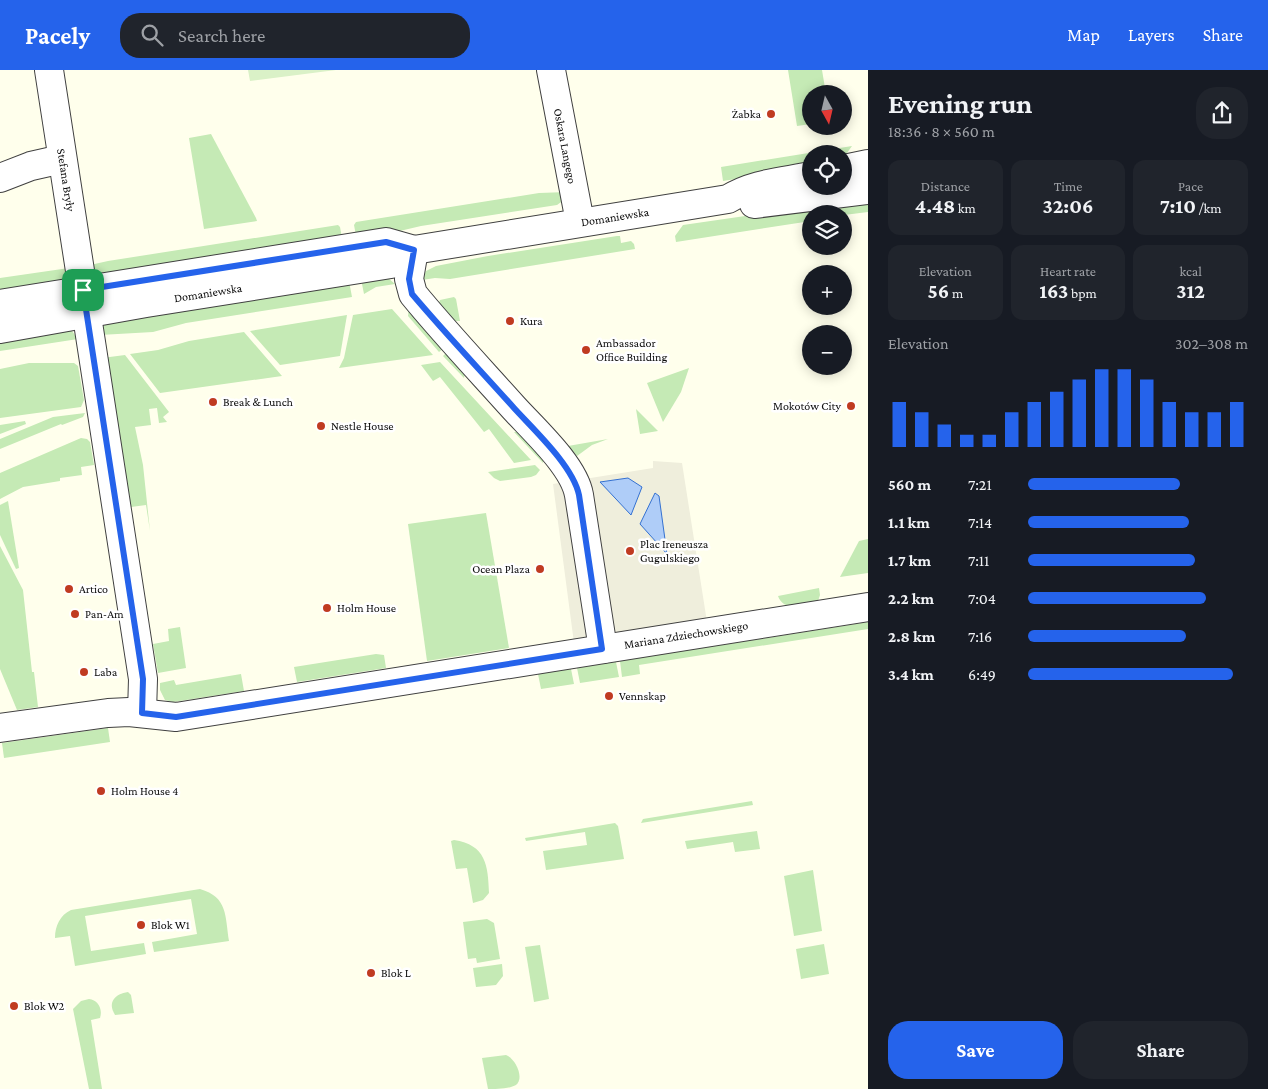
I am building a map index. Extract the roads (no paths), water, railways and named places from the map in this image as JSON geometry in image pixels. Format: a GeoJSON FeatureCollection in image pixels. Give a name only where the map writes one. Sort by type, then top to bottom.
{"type":"FeatureCollection","features":[{"type":"Feature","properties":{"kind":"street","name":"Stefana Bryły"},"geometry":{"type":"LineString","coordinates":[[49,70],[143,679],[142,713]]}},
{"type":"Feature","properties":{"kind":"street","name":"Oskara Langego"},"geometry":{"type":"LineString","coordinates":[[551,70],[580,222]]}},
{"type":"Feature","properties":{"kind":"street"},"geometry":{"type":"LineString","coordinates":[[0,178],[31,166],[62,159]]}},
{"type":"Feature","properties":{"kind":"street"},"geometry":{"type":"LineString","coordinates":[[852,167],[868,164]]}},
{"type":"Feature","properties":{"kind":"street","name":"Domaniewska"},"geometry":{"type":"LineString","coordinates":[[0,329],[85,302],[386,242],[414,250],[728,199],[742,190],[802,178]]}},
{"type":"Feature","properties":{"kind":"street","name":"Domaniewska"},"geometry":{"type":"LineString","coordinates":[[728,199],[744,204],[761,204],[868,190]]}},
{"type":"Feature","properties":{"kind":"street"},"geometry":{"type":"LineString","coordinates":[[414,250],[409,279],[412,294],[566,467],[578,487],[602,649]]}},
{"type":"Feature","properties":{"kind":"street","name":"Domaniewska"},"geometry":{"type":"LineString","coordinates":[[0,304],[85,302]]}},
{"type":"Feature","properties":{"kind":"street","name":"Mariana Zdziechowskiego"},"geometry":{"type":"LineString","coordinates":[[0,728],[108,713],[142,713],[176,717],[868,607]]}},
{"type":"Feature","properties":{"kind":"water"},"geometry":{"type":"Polygon","coordinates":[[[628,478],[642,487],[631,515],[600,482],[628,478]]]}},
{"type":"Feature","properties":{"kind":"water"},"geometry":{"type":"Polygon","coordinates":[[[655,493],[659,496],[667,554],[640,524],[655,493]]]}},
{"type":"Feature","properties":{"kind":"place","name":"Żabka"},"geometry":{"type":"Point","coordinates":[771,114]}},
{"type":"Feature","properties":{"kind":"place","name":"Kura"},"geometry":{"type":"Point","coordinates":[510,321]}},
{"type":"Feature","properties":{"kind":"place","name":"Ambassador Office Building"},"geometry":{"type":"Point","coordinates":[586,350]}},
{"type":"Feature","properties":{"kind":"place","name":"Break & Lunch"},"geometry":{"type":"Point","coordinates":[213,402]}},
{"type":"Feature","properties":{"kind":"place","name":"Mokotów City"},"geometry":{"type":"Point","coordinates":[851,406]}},
{"type":"Feature","properties":{"kind":"place","name":"Nestle House"},"geometry":{"type":"Point","coordinates":[321,426]}},
{"type":"Feature","properties":{"kind":"place","name":"Plac Ireneusza Gugulskiego"},"geometry":{"type":"Point","coordinates":[630,551]}},
{"type":"Feature","properties":{"kind":"place","name":"Ocean Plaza"},"geometry":{"type":"Point","coordinates":[540,569]}},
{"type":"Feature","properties":{"kind":"place","name":"Artico"},"geometry":{"type":"Point","coordinates":[69,589]}},
{"type":"Feature","properties":{"kind":"place","name":"Holm House"},"geometry":{"type":"Point","coordinates":[327,608]}},
{"type":"Feature","properties":{"kind":"place","name":"Pan-Am"},"geometry":{"type":"Point","coordinates":[75,614]}},
{"type":"Feature","properties":{"kind":"place","name":"Laba"},"geometry":{"type":"Point","coordinates":[84,672]}},
{"type":"Feature","properties":{"kind":"place","name":"Vennskap"},"geometry":{"type":"Point","coordinates":[609,696]}},
{"type":"Feature","properties":{"kind":"place","name":"Holm House 4"},"geometry":{"type":"Point","coordinates":[101,791]}},
{"type":"Feature","properties":{"kind":"place","name":"Blok W1"},"geometry":{"type":"Point","coordinates":[141,925]}},
{"type":"Feature","properties":{"kind":"place","name":"Blok L"},"geometry":{"type":"Point","coordinates":[371,973]}},
{"type":"Feature","properties":{"kind":"place","name":"Blok W2"},"geometry":{"type":"Point","coordinates":[14,1006]}}]}
